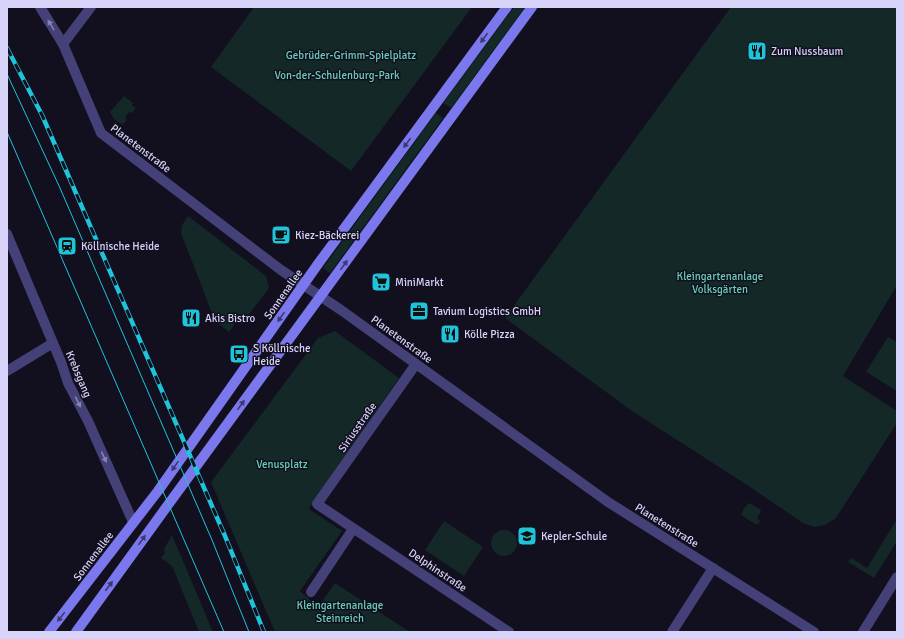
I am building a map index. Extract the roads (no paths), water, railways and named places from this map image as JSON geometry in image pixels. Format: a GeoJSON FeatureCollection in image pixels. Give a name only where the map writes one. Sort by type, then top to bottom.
{"type":"FeatureCollection","features":[{"type":"Feature","properties":{"kind":"main road","name":"Sonnenallee"},"geometry":{"type":"LineString","coordinates":[[49,632],[158,491],[304,285],[507,7]]}},
{"type":"Feature","properties":{"kind":"main road"},"geometry":{"type":"LineString","coordinates":[[76,632],[532,7]]}},
{"type":"Feature","properties":{"kind":"street","name":"Planetenstraße"},"geometry":{"type":"LineString","coordinates":[[40,7],[63,44],[101,133],[281,270],[321,296],[608,502],[814,632]]}},
{"type":"Feature","properties":{"kind":"street"},"geometry":{"type":"LineString","coordinates":[[63,44],[91,7]]}},
{"type":"Feature","properties":{"kind":"street","name":"Krebsgang"},"geometry":{"type":"LineString","coordinates":[[7,234],[61,362],[68,383],[88,421],[133,522]]}},
{"type":"Feature","properties":{"kind":"street"},"geometry":{"type":"LineString","coordinates":[[7,371],[53,343]]}},
{"type":"Feature","properties":{"kind":"street","name":"Siriusstraße"},"geometry":{"type":"LineString","coordinates":[[318,504],[416,364]]}},
{"type":"Feature","properties":{"kind":"street","name":"Delphinstraße"},"geometry":{"type":"LineString","coordinates":[[318,504],[509,632]]}},
{"type":"Feature","properties":{"kind":"street"},"geometry":{"type":"LineString","coordinates":[[311,592],[354,529]]}},
{"type":"Feature","properties":{"kind":"street"},"geometry":{"type":"LineString","coordinates":[[672,632],[713,568]]}},
{"type":"Feature","properties":{"kind":"street"},"geometry":{"type":"LineString","coordinates":[[863,632],[897,577]]}},
{"type":"Feature","properties":{"kind":"tram line"},"geometry":{"type":"LineString","coordinates":[[7,74],[60,188],[212,540],[249,632]]}},
{"type":"Feature","properties":{"kind":"tram line"},"geometry":{"type":"LineString","coordinates":[[7,132],[224,632]]}},
{"type":"Feature","properties":{"kind":"railway"},"geometry":{"type":"LineString","coordinates":[[7,48],[42,115],[225,536],[264,632]]}},
{"type":"Feature","properties":{"kind":"place","name":"Zum Nussbaum"},"geometry":{"type":"Point","coordinates":[757,51]}},
{"type":"Feature","properties":{"kind":"place","name":"Kiez-Bäckerei"},"geometry":{"type":"Point","coordinates":[281,235]}},
{"type":"Feature","properties":{"kind":"place","name":"Köllnische Heide"},"geometry":{"type":"Point","coordinates":[67,246]}},
{"type":"Feature","properties":{"kind":"place","name":"MiniMarkt"},"geometry":{"type":"Point","coordinates":[381,282]}},
{"type":"Feature","properties":{"kind":"place","name":"Tavium Logistics GmbH"},"geometry":{"type":"Point","coordinates":[419,311]}},
{"type":"Feature","properties":{"kind":"place","name":"Akis Bistro"},"geometry":{"type":"Point","coordinates":[191,318]}},
{"type":"Feature","properties":{"kind":"place","name":"Kölle Pizza"},"geometry":{"type":"Point","coordinates":[450,334]}},
{"type":"Feature","properties":{"kind":"place","name":"S Köllnische Heide"},"geometry":{"type":"Point","coordinates":[239,354]}},
{"type":"Feature","properties":{"kind":"place","name":"Kepler-Schule"},"geometry":{"type":"Point","coordinates":[527,536]}},
{"type":"Feature","properties":{"kind":"park label","name":"Gebrüder-Grimm-Spielplatz"},"geometry":{"type":"Point","coordinates":[351,55]}},
{"type":"Feature","properties":{"kind":"park label","name":"Von-der-Schulenburg-Park"},"geometry":{"type":"Point","coordinates":[337,75]}},
{"type":"Feature","properties":{"kind":"park label","name":"Kleingartenanlage Volksgärten"},"geometry":{"type":"Point","coordinates":[720,282]}},
{"type":"Feature","properties":{"kind":"park label","name":"Venusplatz"},"geometry":{"type":"Point","coordinates":[282,464]}},
{"type":"Feature","properties":{"kind":"park label","name":"Kleingartenanlage Steinreich"},"geometry":{"type":"Point","coordinates":[340,611]}}]}
